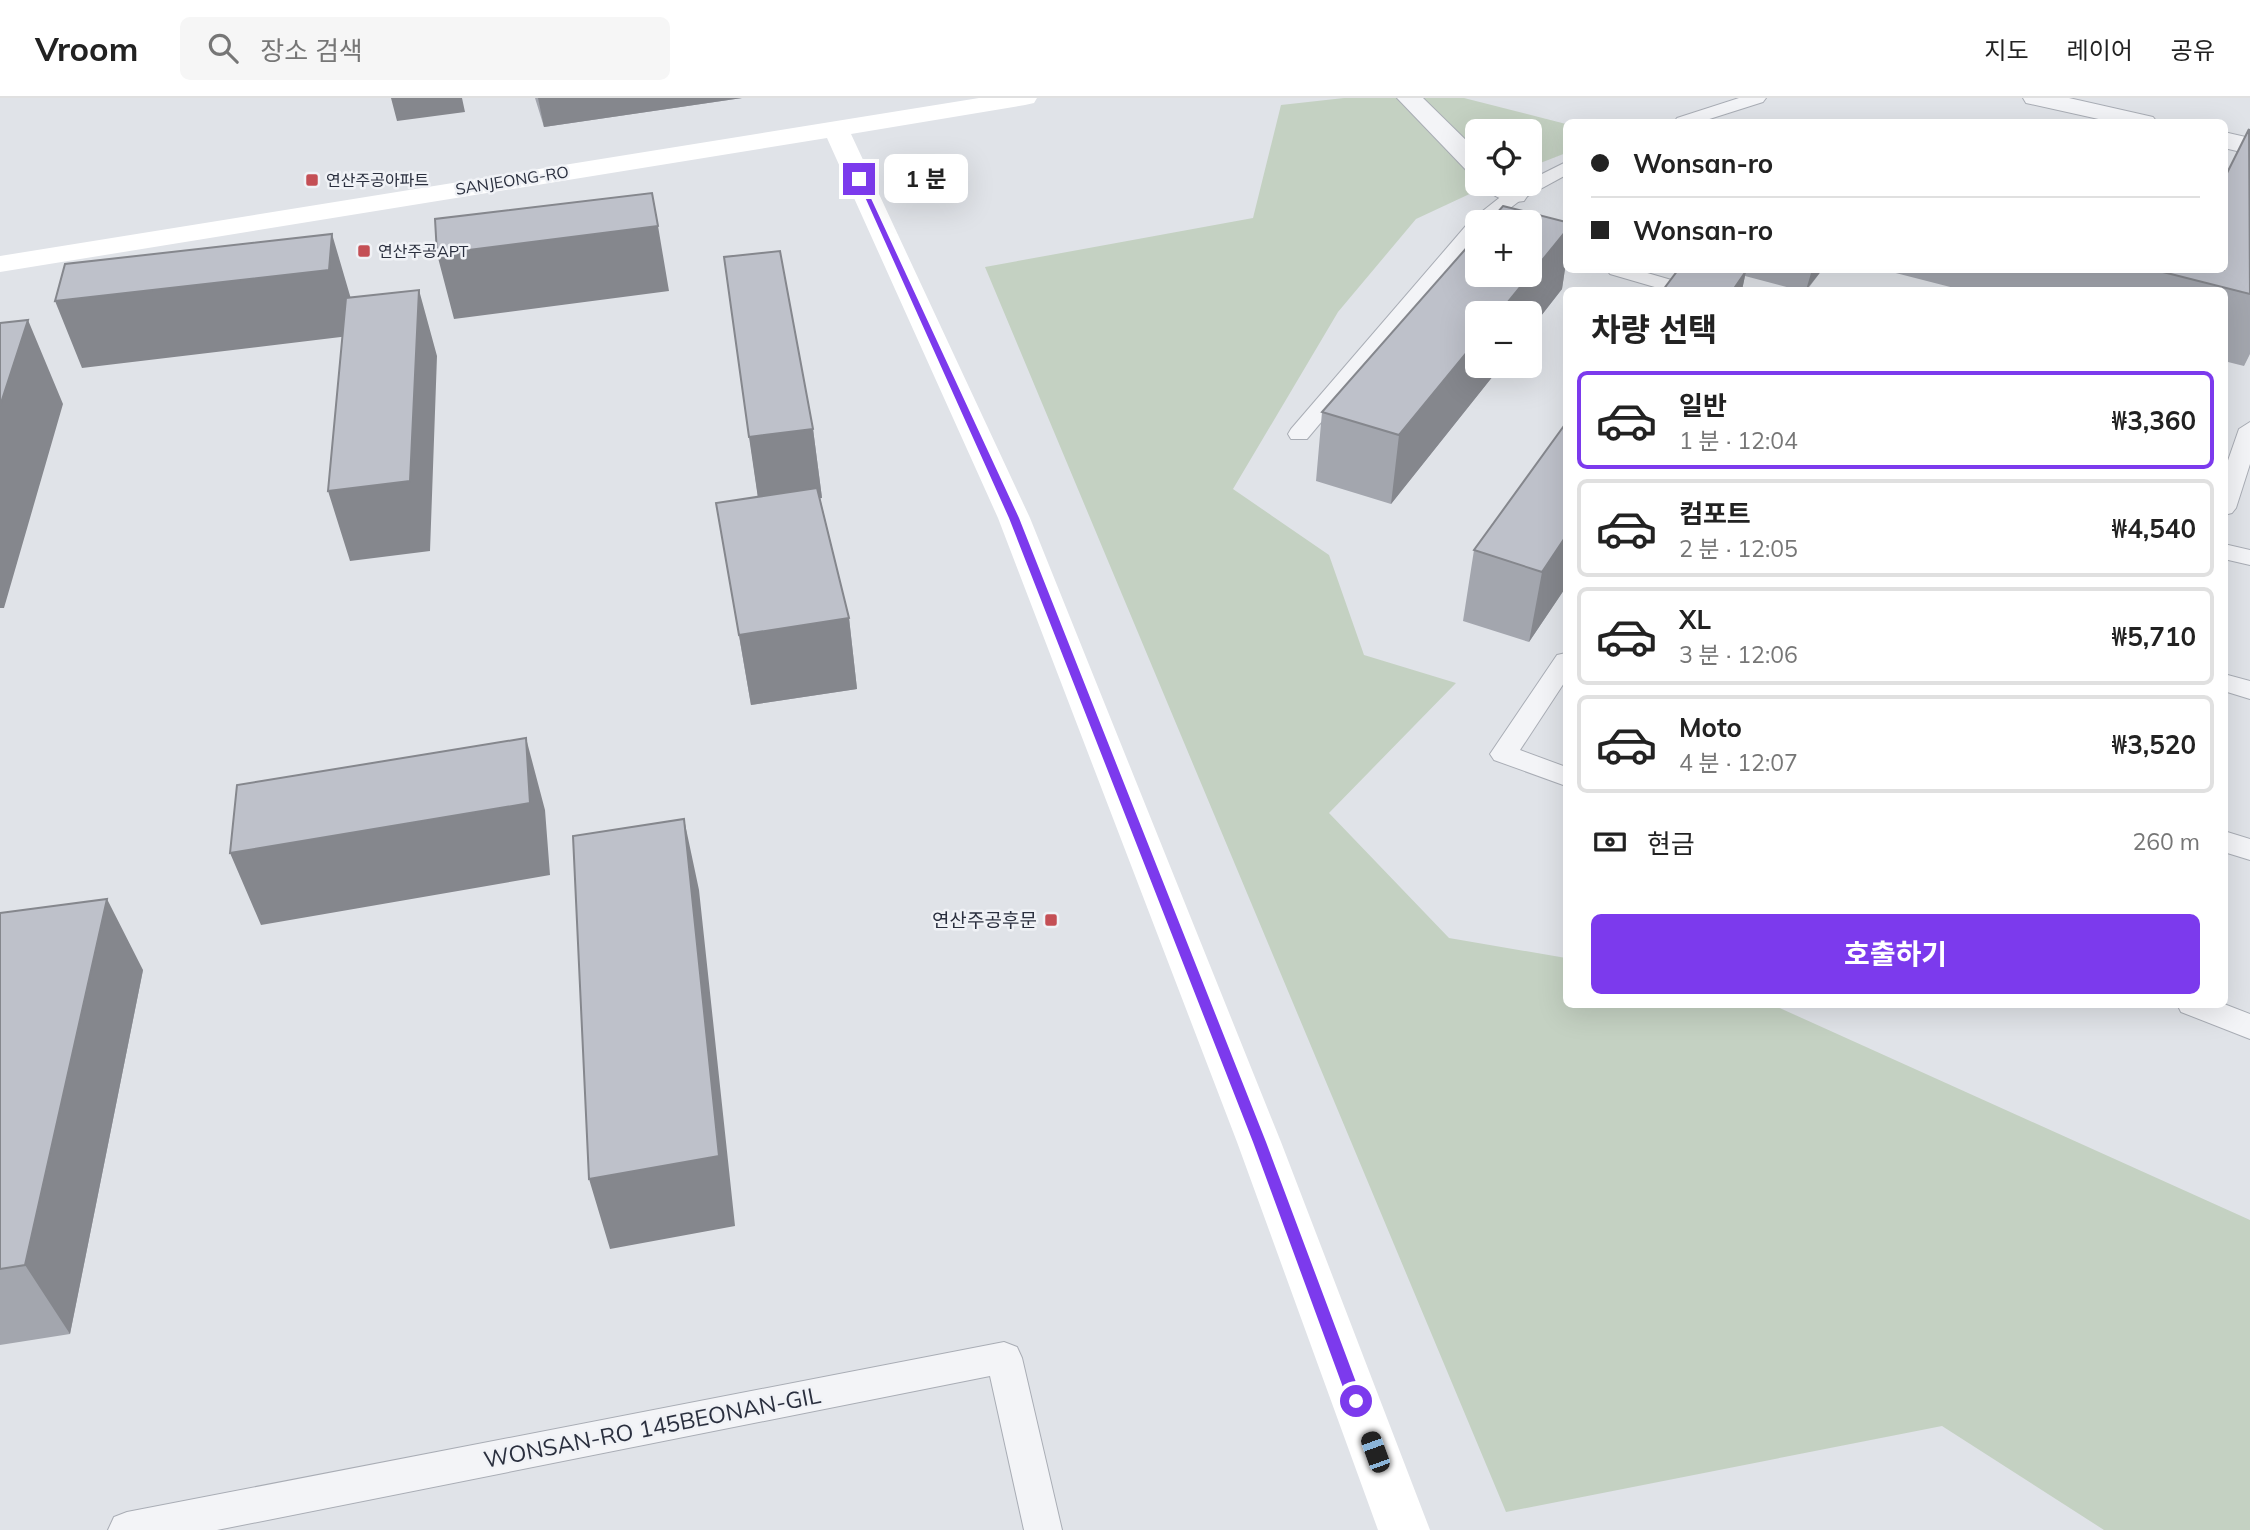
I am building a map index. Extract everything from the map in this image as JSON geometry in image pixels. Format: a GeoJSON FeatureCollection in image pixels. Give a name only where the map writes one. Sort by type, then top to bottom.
{"type":"FeatureCollection","features":[{"type":"Feature","properties":{"kind":"street","name":"SANJEONG-RO"},"geometry":{"type":"LineString","coordinates":[[0,264],[1025,98]]}},
{"type":"Feature","properties":{"kind":"street"},"geometry":{"type":"LineString","coordinates":[[1409,98],[1465,154]]}},
{"type":"Feature","properties":{"kind":"street"},"geometry":{"type":"LineString","coordinates":[[2035,98],[2130,119]]}},
{"type":"Feature","properties":{"kind":"street"},"geometry":{"type":"LineString","coordinates":[[835,127],[1014,518],[1259,1142],[1404,1530]]}},
{"type":"Feature","properties":{"kind":"street"},"geometry":{"type":"LineString","coordinates":[[2228,141],[2250,146]]}},
{"type":"Feature","properties":{"kind":"lane"},"geometry":{"type":"LineString","coordinates":[[1692,119],[1758,98]]}},
{"type":"Feature","properties":{"kind":"lane"},"geometry":{"type":"LineString","coordinates":[[1542,176],[1563,169]]}},
{"type":"Feature","properties":{"kind":"lane"},"geometry":{"type":"LineString","coordinates":[[1489,210],[1500,196]]}},
{"type":"Feature","properties":{"kind":"lane"},"geometry":{"type":"LineString","coordinates":[[1299,434],[1465,239]]}},
{"type":"Feature","properties":{"kind":"lane"},"geometry":{"type":"LineString","coordinates":[[1627,273],[1675,287]]}},
{"type":"Feature","properties":{"kind":"lane"},"geometry":{"type":"LineString","coordinates":[[2228,493],[2243,439]]}},
{"type":"Feature","properties":{"kind":"lane"},"geometry":{"type":"LineString","coordinates":[[2228,552],[2250,558]]}},
{"type":"Feature","properties":{"kind":"lane"},"geometry":{"type":"LineString","coordinates":[[1563,666],[1504,754],[1563,775]]}},
{"type":"Feature","properties":{"kind":"lane"},"geometry":{"type":"LineString","coordinates":[[2228,683],[2250,690]]}},
{"type":"Feature","properties":{"kind":"lane"},"geometry":{"type":"LineString","coordinates":[[2228,842],[2250,850]]}},
{"type":"Feature","properties":{"kind":"lane"},"geometry":{"type":"LineString","coordinates":[[2202,1008],[2250,1027]]}},
{"type":"Feature","properties":{"kind":"lane","name":"WONSAN-RO 145BEONAN-GIL"},"geometry":{"type":"LineString","coordinates":[[127,1530],[1004,1358],[1043,1530]]}},
{"type":"Feature","properties":{"kind":"green space"},"geometry":{"type":"Polygon","coordinates":[[[1344,98],[1464,98],[1563,123],[1563,154],[1542,162],[1542,119],[1465,119],[1465,196],[1416,219],[1338,312],[1233,489],[1329,555],[1364,655],[1456,683],[1329,813],[1449,938],[1563,957],[1563,1008],[1780,1008],[2250,1220],[2250,1530],[2104,1530],[1942,1426],[1506,1512],[985,267],[1253,218],[1281,105],[1344,98]]]}},
{"type":"Feature","properties":{"kind":"building"},"geometry":{"type":"Polygon","coordinates":[[[2249,129],[2250,294],[2167,273],[2228,273],[2228,171],[2249,129]]]}},
{"type":"Feature","properties":{"kind":"building"},"geometry":{"type":"Polygon","coordinates":[[[652,193],[658,226],[437,254],[435,219],[652,193]]]}},
{"type":"Feature","properties":{"kind":"building"},"geometry":{"type":"Polygon","coordinates":[[[1503,206],[1519,210],[1500,210],[1503,206]]]}},
{"type":"Feature","properties":{"kind":"building"},"geometry":{"type":"Polygon","coordinates":[[[1542,216],[1563,221],[1563,235],[1542,260],[1542,216]]]}},
{"type":"Feature","properties":{"kind":"building"},"geometry":{"type":"Polygon","coordinates":[[[332,234],[329,270],[55,301],[65,264],[332,234]]]}},
{"type":"Feature","properties":{"kind":"building"},"geometry":{"type":"Polygon","coordinates":[[[1465,250],[1465,287],[1520,287],[1509,301],[1465,301],[1465,355],[1399,435],[1322,412],[1465,250]]]}},
{"type":"Feature","properties":{"kind":"building"},"geometry":{"type":"Polygon","coordinates":[[[780,251],[813,429],[749,437],[724,257],[780,251]]]}},
{"type":"Feature","properties":{"kind":"building"},"geometry":{"type":"Polygon","coordinates":[[[1676,273],[1745,273],[1735,287],[1665,287],[1676,273]]]}},
{"type":"Feature","properties":{"kind":"building"},"geometry":{"type":"Polygon","coordinates":[[[419,290],[410,481],[328,491],[346,298],[419,290]]]}},
{"type":"Feature","properties":{"kind":"building"},"geometry":{"type":"Polygon","coordinates":[[[28,320],[0,406],[0,323],[28,320]]]}},
{"type":"Feature","properties":{"kind":"building"},"geometry":{"type":"Polygon","coordinates":[[[1563,427],[1563,540],[1542,572],[1474,550],[1563,427]]]}},
{"type":"Feature","properties":{"kind":"building"},"geometry":{"type":"Polygon","coordinates":[[[817,488],[849,618],[739,635],[716,503],[817,488]]]}},
{"type":"Feature","properties":{"kind":"building"},"geometry":{"type":"Polygon","coordinates":[[[526,738],[530,803],[230,853],[237,785],[526,738]]]}},
{"type":"Feature","properties":{"kind":"building"},"geometry":{"type":"Polygon","coordinates":[[[684,819],[719,1156],[589,1179],[573,836],[684,819]]]}},
{"type":"Feature","properties":{"kind":"building"},"geometry":{"type":"Polygon","coordinates":[[[107,899],[25,1265],[0,1269],[0,913],[107,899]]]}},
{"type":"Feature","properties":{"kind":"place","name":"연산주공아파트"},"geometry":{"type":"Point","coordinates":[312,180]}},
{"type":"Feature","properties":{"kind":"place","name":"연산주공APT"},"geometry":{"type":"Point","coordinates":[364,251]}},
{"type":"Feature","properties":{"kind":"place","name":"연산주공후문"},"geometry":{"type":"Point","coordinates":[1051,920]}},
{"type":"Feature","properties":{"kind":"route"},"geometry":{"type":"LineString","coordinates":[[859,179],[1014,518],[1259,1142],[1356,1401]]}}]}
